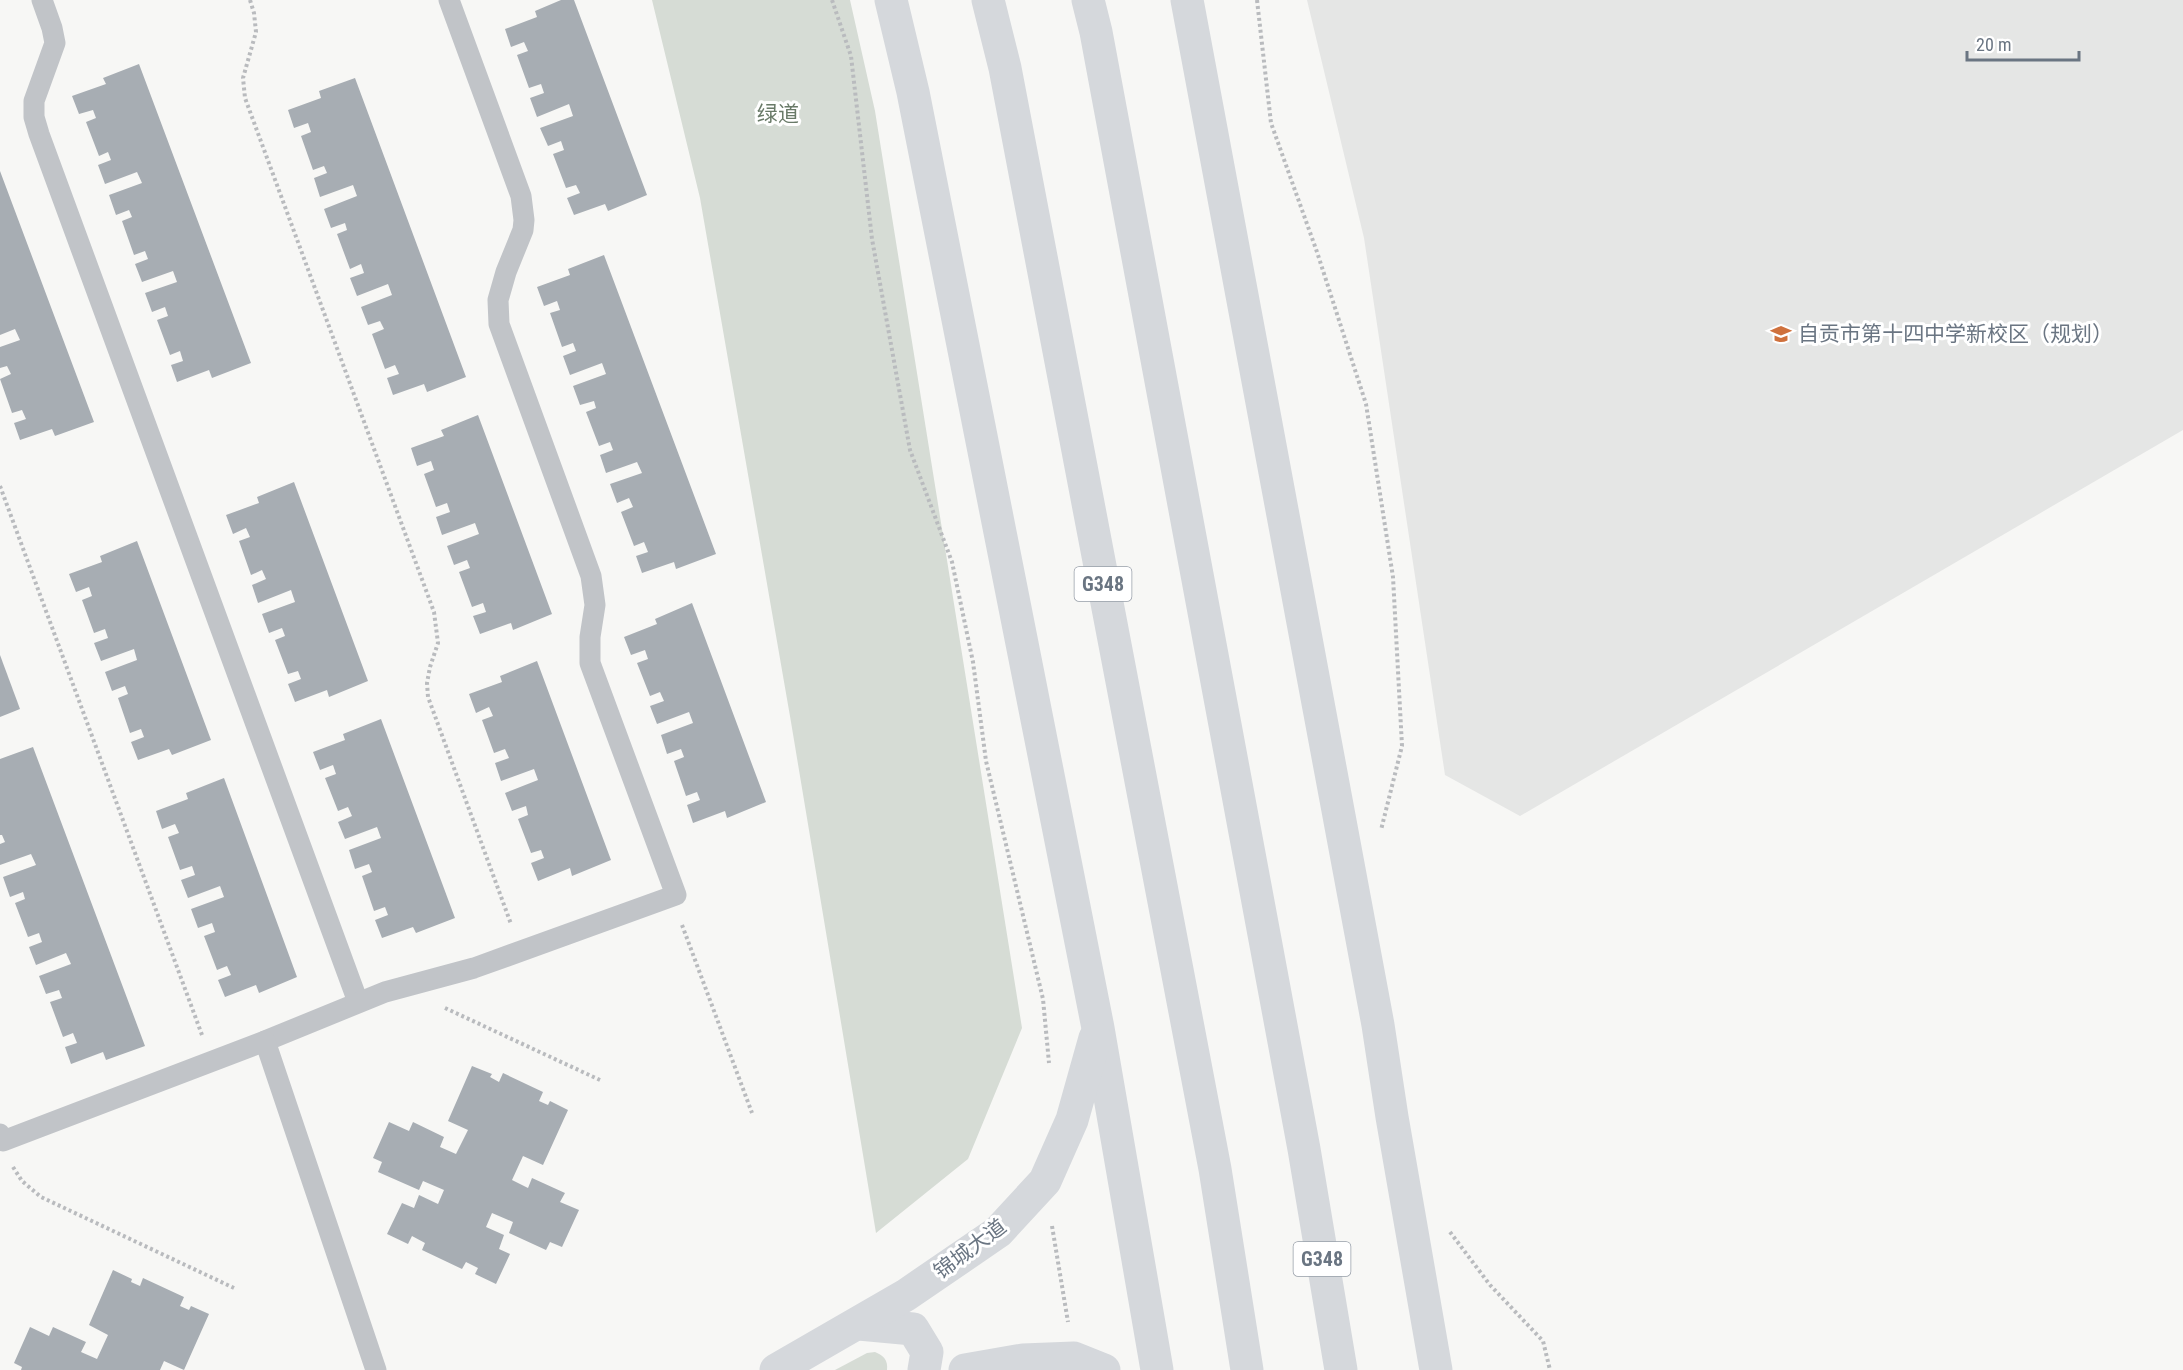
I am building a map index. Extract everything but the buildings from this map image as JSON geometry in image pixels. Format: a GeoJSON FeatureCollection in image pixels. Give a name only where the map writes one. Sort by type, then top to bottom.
{"type":"FeatureCollection","features":[{"type":"Feature","properties":{"kind":"main road"},"geometry":{"type":"LineString","coordinates":[[891,0],[913,92],[1098,1028],[1157,1370]]}},
{"type":"Feature","properties":{"kind":"main road"},"geometry":{"type":"LineString","coordinates":[[909,0],[913,92]]}},
{"type":"Feature","properties":{"kind":"main road","name":"G348"},"geometry":{"type":"LineString","coordinates":[[988,0],[1005,68],[1215,1169],[1247,1370]]}},
{"type":"Feature","properties":{"kind":"main road","name":"G348"},"geometry":{"type":"LineString","coordinates":[[1088,0],[1096,32],[1304,1149],[1341,1370]]}},
{"type":"Feature","properties":{"kind":"main road"},"geometry":{"type":"LineString","coordinates":[[1187,0],[1376,1014],[1436,1370]]}},
{"type":"Feature","properties":{"kind":"main road","name":"锦城大道"},"geometry":{"type":"LineString","coordinates":[[776,1370],[906,1295],[998,1232],[1044,1181],[1072,1120],[1098,1028]]}},
{"type":"Feature","properties":{"kind":"main road"},"geometry":{"type":"LineString","coordinates":[[859,1324],[913,1329],[927,1352],[924,1370]]}},
{"type":"Feature","properties":{"kind":"main road"},"geometry":{"type":"LineString","coordinates":[[965,1370],[1023,1360],[1074,1358],[1104,1370]]}},
{"type":"Feature","properties":{"kind":"lane"},"geometry":{"type":"LineString","coordinates":[[42,0],[55,43],[34,101],[34,117],[39,135],[358,1002]]}},
{"type":"Feature","properties":{"kind":"lane"},"geometry":{"type":"LineString","coordinates":[[1,1138],[265,1041],[358,1002],[474,968],[676,895],[591,663],[590,637],[595,605],[591,576],[499,324],[498,300],[522,230],[523,206],[449,0]]}},
{"type":"Feature","properties":{"kind":"lane"},"geometry":{"type":"LineString","coordinates":[[265,1041],[376,1370]]}},
{"type":"Feature","properties":{"kind":"path"},"geometry":{"type":"LineString","coordinates":[[250,0],[256,32],[243,78],[245,98],[434,612],[438,643],[427,683],[428,697],[521,950]]}},
{"type":"Feature","properties":{"kind":"path"},"geometry":{"type":"LineString","coordinates":[[832,0],[851,56],[872,239],[910,450],[952,562],[973,662],[987,760],[1043,999],[1050,1070]]}},
{"type":"Feature","properties":{"kind":"path"},"geometry":{"type":"LineString","coordinates":[[1257,0],[1271,123],[1317,252],[1366,404],[1394,577],[1402,746],[1381,825],[1381,836]]}},
{"type":"Feature","properties":{"kind":"path"},"geometry":{"type":"LineString","coordinates":[[0,486],[212,1061]]}},
{"type":"Feature","properties":{"kind":"path"},"geometry":{"type":"LineString","coordinates":[[671,896],[752,1113]]}},
{"type":"Feature","properties":{"kind":"path"},"geometry":{"type":"LineString","coordinates":[[400,988],[600,1080]]}},
{"type":"Feature","properties":{"kind":"path"},"geometry":{"type":"LineString","coordinates":[[1,1138],[12,1165],[22,1181],[41,1197],[234,1288]]}},
{"type":"Feature","properties":{"kind":"path"},"geometry":{"type":"LineString","coordinates":[[1044,1181],[1074,1358]]}},
{"type":"Feature","properties":{"kind":"path"},"geometry":{"type":"LineString","coordinates":[[1446,1227],[1490,1285],[1542,1341],[1550,1370]]}},
{"type":"Feature","properties":{"kind":"shaded area","name":"自贡市第十四中学新校区（规划）"},"geometry":{"type":"Polygon","coordinates":[[[1307,0],[2183,0],[2183,430],[1520,816],[1445,775],[1364,238],[1307,0]]]}},
{"type":"Feature","properties":{"kind":"green space","name":"绿道"},"geometry":{"type":"Polygon","coordinates":[[[652,0],[850,0],[875,111],[1022,1028],[968,1159],[876,1233],[791,722],[700,198],[652,0]]]}},
{"type":"Feature","properties":{"kind":"green space"},"geometry":{"type":"Polygon","coordinates":[[[875,1352],[885,1359],[887,1370],[835,1370],[867,1353],[875,1352]]]}},
{"type":"Feature","properties":{"kind":"place","name":"自贡市第十四中学新校区（规划）"},"geometry":{"type":"Point","coordinates":[1781,334]}}]}
